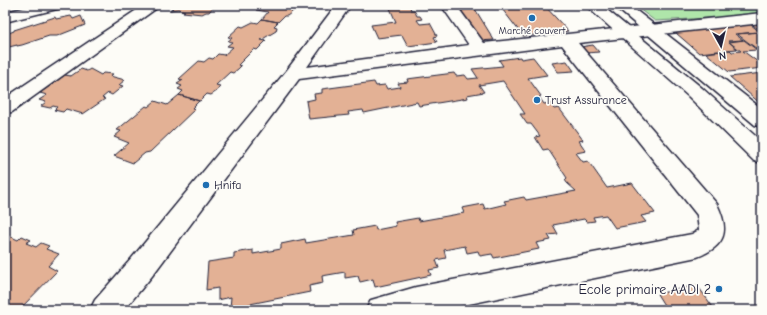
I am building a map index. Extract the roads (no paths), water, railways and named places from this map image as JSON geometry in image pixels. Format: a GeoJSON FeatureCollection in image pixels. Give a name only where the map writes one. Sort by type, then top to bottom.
{"type":"FeatureCollection","features":[{"type":"Feature","properties":{"kind":"street"},"geometry":{"type":"LineString","coordinates":[[5,18],[56,5]]}},
{"type":"Feature","properties":{"kind":"street"},"geometry":{"type":"LineString","coordinates":[[5,107],[154,5]]}},
{"type":"Feature","properties":{"kind":"street"},"geometry":{"type":"LineString","coordinates":[[105,310],[142,267],[293,74],[344,5]]}},
{"type":"Feature","properties":{"kind":"street"},"geometry":{"type":"LineString","coordinates":[[448,5],[480,49]]}},
{"type":"Feature","properties":{"kind":"street"},"geometry":{"type":"LineString","coordinates":[[592,5],[694,92],[762,154]]}},
{"type":"Feature","properties":{"kind":"street"},"geometry":{"type":"LineString","coordinates":[[620,5],[762,120]]}},
{"type":"Feature","properties":{"kind":"street"},"geometry":{"type":"LineString","coordinates":[[293,74],[480,49],[762,18]]}},
{"type":"Feature","properties":{"kind":"street"},"geometry":{"type":"LineString","coordinates":[[381,310],[416,301],[697,245],[711,236],[712,225],[708,211],[566,39]]}},
{"type":"Feature","properties":{"kind":"place","name":"Marché couvert"},"geometry":{"type":"Point","coordinates":[532,18]}},
{"type":"Feature","properties":{"kind":"place","name":"Trust Assurance"},"geometry":{"type":"Point","coordinates":[537,100]}},
{"type":"Feature","properties":{"kind":"place","name":"Hnifa"},"geometry":{"type":"Point","coordinates":[206,185]}},
{"type":"Feature","properties":{"kind":"place","name":"Ecole primaire AADl 2"},"geometry":{"type":"Point","coordinates":[719,289]}}]}
